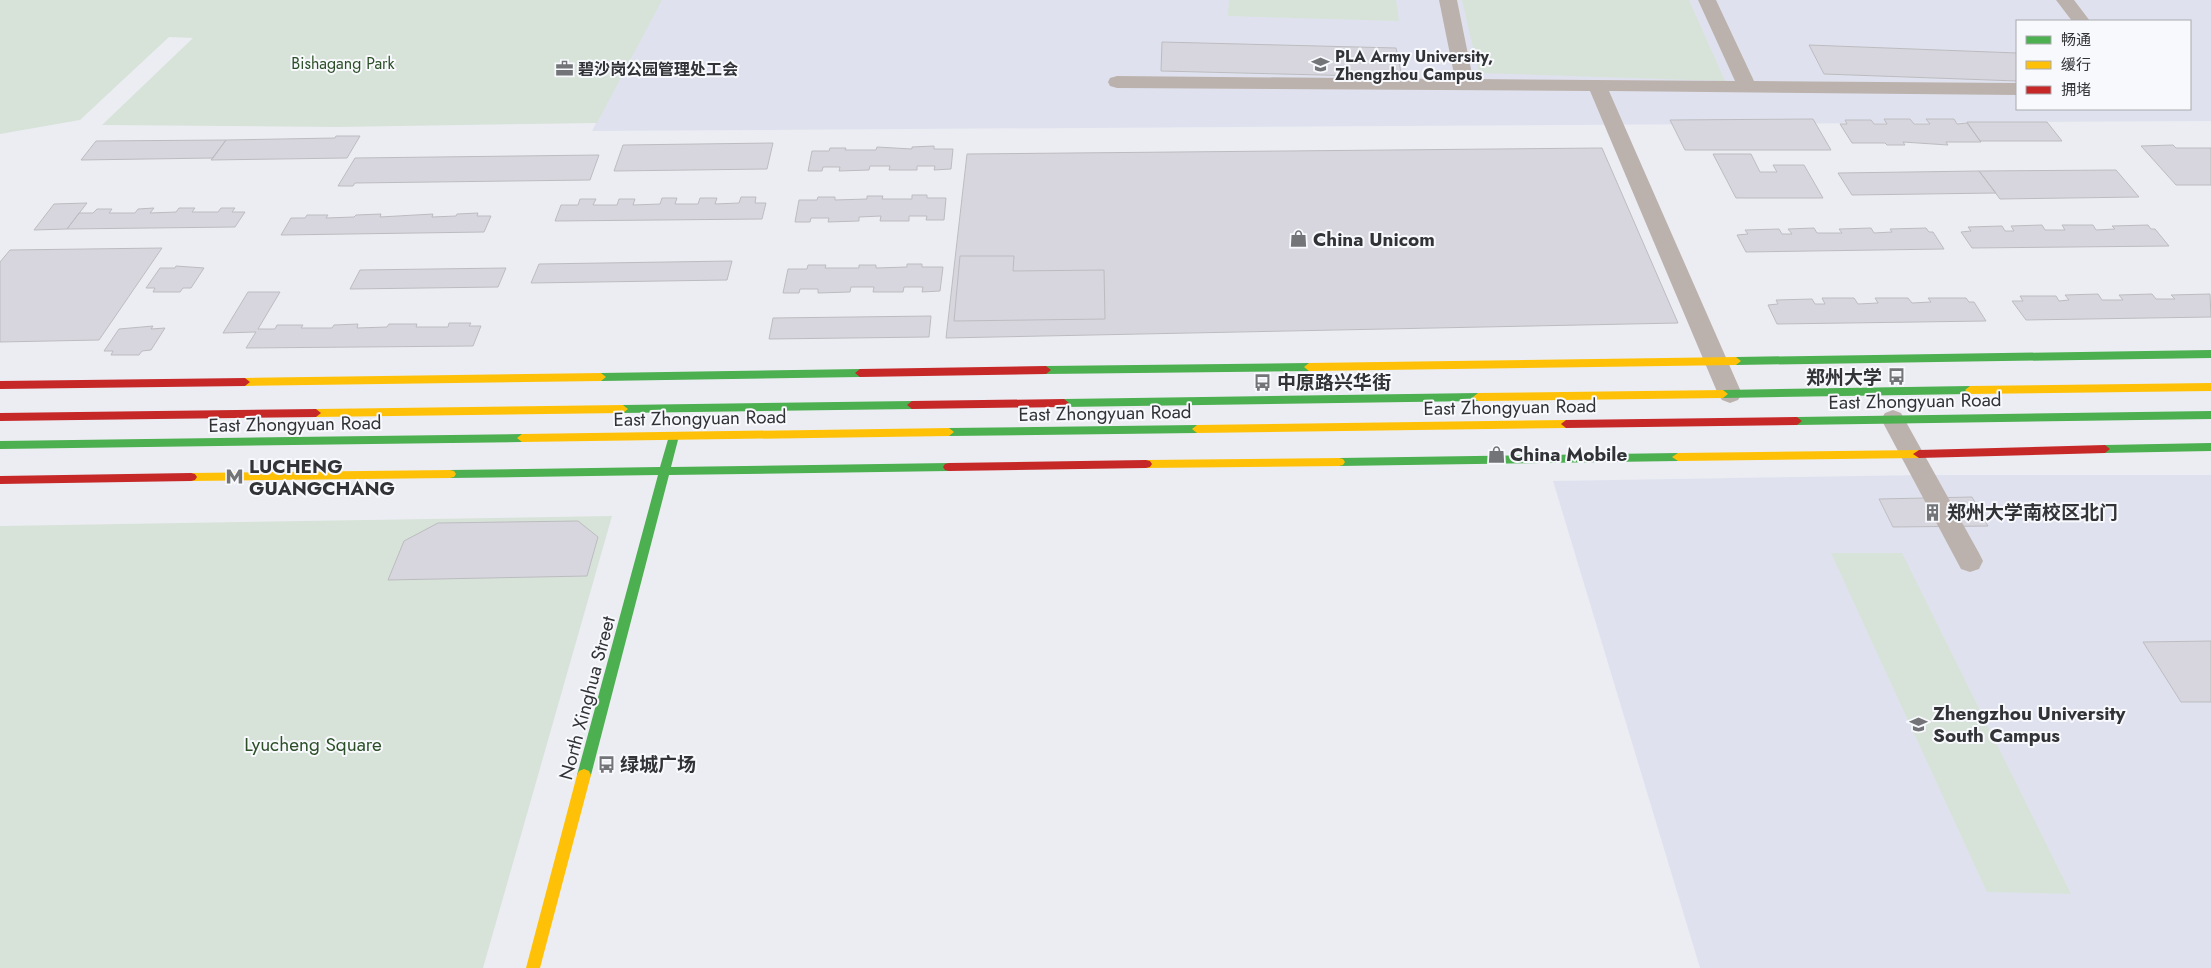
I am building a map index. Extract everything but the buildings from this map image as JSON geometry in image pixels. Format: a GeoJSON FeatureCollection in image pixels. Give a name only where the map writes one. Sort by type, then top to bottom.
{"type":"FeatureCollection","features":[{"type":"Feature","properties":{"kind":"street"},"geometry":{"type":"LineString","coordinates":[[1448,0],[1465,85]]}},
{"type":"Feature","properties":{"kind":"street"},"geometry":{"type":"LineString","coordinates":[[1707,0],[1747,87]]}},
{"type":"Feature","properties":{"kind":"street"},"geometry":{"type":"LineString","coordinates":[[2064,0],[2080,20]]}},
{"type":"Feature","properties":{"kind":"street"},"geometry":{"type":"LineString","coordinates":[[1117,82],[2016,89]]}},
{"type":"Feature","properties":{"kind":"street"},"geometry":{"type":"LineString","coordinates":[[1596,86],[1730,394]]}},
{"type":"Feature","properties":{"kind":"street"},"geometry":{"type":"LineString","coordinates":[[0,385],[2211,354]]}},
{"type":"Feature","properties":{"kind":"street","name":"East Zhongyuan Road"},"geometry":{"type":"LineString","coordinates":[[0,418],[2211,387]]}},
{"type":"Feature","properties":{"kind":"street","name":"East Zhongyuan Road"},"geometry":{"type":"LineString","coordinates":[[0,445],[2211,415]]}},
{"type":"Feature","properties":{"kind":"street"},"geometry":{"type":"LineString","coordinates":[[1893,419],[1970,561]]}},
{"type":"Feature","properties":{"kind":"street","name":"North Xinghua Street"},"geometry":{"type":"LineString","coordinates":[[533,968],[674,436]]}},
{"type":"Feature","properties":{"kind":"street"},"geometry":{"type":"LineString","coordinates":[[0,480],[1911,454],[2211,447]]}},
{"type":"Feature","properties":{"kind":"shaded area","name":"PLA Army University, Zhengzhou Campus"},"geometry":{"type":"Polygon","coordinates":[[[658,0],[2211,0],[2211,121],[592,131],[658,0]]]}},
{"type":"Feature","properties":{"kind":"shaded area","name":"Zhengzhou University South Campus"},"geometry":{"type":"Polygon","coordinates":[[[1924,475],[2211,475],[2211,968],[1700,968],[1553,481],[1924,475]]]}},
{"type":"Feature","properties":{"kind":"green space","name":"Bishagang Park"},"geometry":{"type":"Polygon","coordinates":[[[0,0],[662,0],[597,123],[337,127],[102,125],[193,38],[169,37],[80,120],[0,134],[0,0]]]}},
{"type":"Feature","properties":{"kind":"green space"},"geometry":{"type":"Polygon","coordinates":[[[1229,0],[1396,0],[1399,21],[1228,16],[1229,0]]]}},
{"type":"Feature","properties":{"kind":"green space"},"geometry":{"type":"Polygon","coordinates":[[[1462,0],[1689,0],[1725,81],[1479,73],[1462,0]]]}},
{"type":"Feature","properties":{"kind":"green space","name":"Lyucheng Square"},"geometry":{"type":"Polygon","coordinates":[[[612,516],[483,968],[0,968],[0,526],[612,516]]]}},
{"type":"Feature","properties":{"kind":"green space"},"geometry":{"type":"Polygon","coordinates":[[[1831,553],[1902,553],[2071,894],[1987,892],[1831,553]]]}},
{"type":"Feature","properties":{"kind":"traffic: fast"},"geometry":{"type":"LineString","coordinates":[[1736,361],[2211,354]]}},
{"type":"Feature","properties":{"kind":"traffic: fast"},"geometry":{"type":"LineString","coordinates":[[1046,370],[1309,367]]}},
{"type":"Feature","properties":{"kind":"traffic: fast"},"geometry":{"type":"LineString","coordinates":[[601,377],[860,373]]}},
{"type":"Feature","properties":{"kind":"traffic: fast"},"geometry":{"type":"LineString","coordinates":[[1723,394],[1970,390]]}},
{"type":"Feature","properties":{"kind":"traffic: fast"},"geometry":{"type":"LineString","coordinates":[[1064,403],[1478,397]]}},
{"type":"Feature","properties":{"kind":"traffic: fast"},"geometry":{"type":"LineString","coordinates":[[623,409],[912,405]]}},
{"type":"Feature","properties":{"kind":"traffic: fast"},"geometry":{"type":"LineString","coordinates":[[1797,421],[2211,415]]}},
{"type":"Feature","properties":{"kind":"traffic: fast"},"geometry":{"type":"LineString","coordinates":[[949,432],[1197,429]]}},
{"type":"Feature","properties":{"kind":"traffic: fast"},"geometry":{"type":"LineString","coordinates":[[584,775],[674,436]]}},
{"type":"Feature","properties":{"kind":"traffic: fast"},"geometry":{"type":"LineString","coordinates":[[0,445],[522,438]]}},
{"type":"Feature","properties":{"kind":"traffic: fast"},"geometry":{"type":"LineString","coordinates":[[2105,449],[2211,447]]}},
{"type":"Feature","properties":{"kind":"traffic: fast"},"geometry":{"type":"LineString","coordinates":[[1339,462],[1678,457]]}},
{"type":"Feature","properties":{"kind":"traffic: fast"},"geometry":{"type":"LineString","coordinates":[[450,474],[949,467]]}},
{"type":"Feature","properties":{"kind":"traffic: slow"},"geometry":{"type":"LineString","coordinates":[[1309,367],[1736,361]]}},
{"type":"Feature","properties":{"kind":"traffic: slow"},"geometry":{"type":"LineString","coordinates":[[245,382],[601,377]]}},
{"type":"Feature","properties":{"kind":"traffic: slow"},"geometry":{"type":"LineString","coordinates":[[1970,390],[2211,387]]}},
{"type":"Feature","properties":{"kind":"traffic: slow"},"geometry":{"type":"LineString","coordinates":[[1478,397],[1723,394]]}},
{"type":"Feature","properties":{"kind":"traffic: slow"},"geometry":{"type":"LineString","coordinates":[[316,413],[623,409]]}},
{"type":"Feature","properties":{"kind":"traffic: slow"},"geometry":{"type":"LineString","coordinates":[[1197,429],[1566,424]]}},
{"type":"Feature","properties":{"kind":"traffic: slow"},"geometry":{"type":"LineString","coordinates":[[522,438],[949,432]]}},
{"type":"Feature","properties":{"kind":"traffic: slow"},"geometry":{"type":"LineString","coordinates":[[1678,457],[1919,454]]}},
{"type":"Feature","properties":{"kind":"traffic: slow"},"geometry":{"type":"LineString","coordinates":[[1146,464],[1339,462]]}},
{"type":"Feature","properties":{"kind":"traffic: slow"},"geometry":{"type":"LineString","coordinates":[[191,477],[450,474]]}},
{"type":"Feature","properties":{"kind":"traffic: slow"},"geometry":{"type":"LineString","coordinates":[[533,968],[584,775]]}},
{"type":"Feature","properties":{"kind":"traffic: jam"},"geometry":{"type":"LineString","coordinates":[[860,373],[1046,370]]}},
{"type":"Feature","properties":{"kind":"traffic: jam"},"geometry":{"type":"LineString","coordinates":[[0,385],[245,382]]}},
{"type":"Feature","properties":{"kind":"traffic: jam"},"geometry":{"type":"LineString","coordinates":[[912,405],[1064,403]]}},
{"type":"Feature","properties":{"kind":"traffic: jam"},"geometry":{"type":"LineString","coordinates":[[0,417],[316,413]]}},
{"type":"Feature","properties":{"kind":"traffic: jam"},"geometry":{"type":"LineString","coordinates":[[1566,424],[1797,421]]}},
{"type":"Feature","properties":{"kind":"traffic: jam"},"geometry":{"type":"LineString","coordinates":[[1919,454],[2105,449]]}},
{"type":"Feature","properties":{"kind":"traffic: jam"},"geometry":{"type":"LineString","coordinates":[[949,467],[1146,464]]}},
{"type":"Feature","properties":{"kind":"traffic: jam"},"geometry":{"type":"LineString","coordinates":[[0,480],[191,477]]}},
{"type":"Feature","properties":{"kind":"place","name":"PLA Army University, Zhengzhou Campus"},"geometry":{"type":"Point","coordinates":[1321,65]}},
{"type":"Feature","properties":{"kind":"place","name":"碧沙岗公园管理处工会"},"geometry":{"type":"Point","coordinates":[564,69]}},
{"type":"Feature","properties":{"kind":"place","name":"China Unicom"},"geometry":{"type":"Point","coordinates":[1299,239]}},
{"type":"Feature","properties":{"kind":"place","name":"郑州大学"},"geometry":{"type":"Point","coordinates":[1896,377]}},
{"type":"Feature","properties":{"kind":"place","name":"中原路兴华街"},"geometry":{"type":"Point","coordinates":[1263,382]}},
{"type":"Feature","properties":{"kind":"place","name":"China Mobile"},"geometry":{"type":"Point","coordinates":[1496,454]}},
{"type":"Feature","properties":{"kind":"place","name":"LUCHENG GUANGCHANG"},"geometry":{"type":"Point","coordinates":[235,477]}},
{"type":"Feature","properties":{"kind":"place","name":"郑州大学南校区北门"},"geometry":{"type":"Point","coordinates":[1933,512]}},
{"type":"Feature","properties":{"kind":"place","name":"Zhengzhou University South Campus"},"geometry":{"type":"Point","coordinates":[1919,724]}},
{"type":"Feature","properties":{"kind":"place","name":"绿城广场"},"geometry":{"type":"Point","coordinates":[606,764]}}]}
